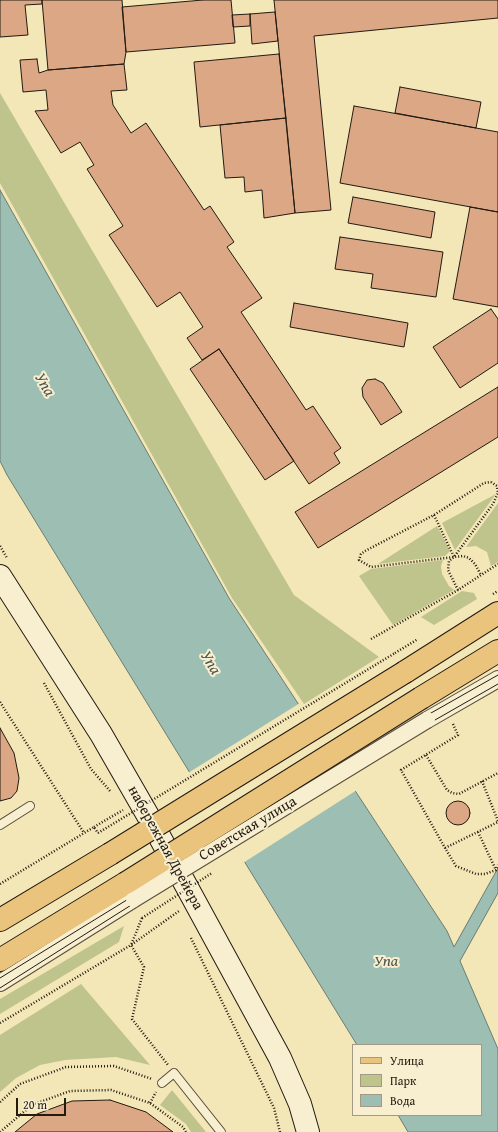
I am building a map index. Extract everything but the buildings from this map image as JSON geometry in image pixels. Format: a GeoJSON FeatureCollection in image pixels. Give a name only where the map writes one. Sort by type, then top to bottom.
{"type":"FeatureCollection","features":[{"type":"Feature","properties":{"kind":"main road","name":"набережная Дрейера"},"geometry":{"type":"LineString","coordinates":[[0,576],[101,734],[154,828],[280,1058],[300,1104],[308,1132]]}},
{"type":"Feature","properties":{"kind":"main road"},"geometry":{"type":"LineString","coordinates":[[0,920],[110,854],[498,613]]}},
{"type":"Feature","properties":{"kind":"main road","name":"Советская улица"},"geometry":{"type":"LineString","coordinates":[[130,891],[421,698],[498,651]]}},
{"type":"Feature","properties":{"kind":"main road"},"geometry":{"type":"LineString","coordinates":[[0,960],[130,891]]}},
{"type":"Feature","properties":{"kind":"street","name":"Советская улица"},"geometry":{"type":"LineString","coordinates":[[0,983],[130,891],[498,679]]}},
{"type":"Feature","properties":{"kind":"lane"},"geometry":{"type":"LineString","coordinates":[[0,825],[30,806]]}},
{"type":"Feature","properties":{"kind":"lane"},"geometry":{"type":"LineString","coordinates":[[162,1083],[174,1073],[221,1132]]}},
{"type":"Feature","properties":{"kind":"path"},"geometry":{"type":"LineString","coordinates":[[458,590],[448,570],[449,561],[454,557],[493,504],[498,493],[497,486],[491,482],[484,483],[434,515],[361,554],[359,560],[371,567],[454,557],[463,556],[469,558],[475,564],[481,575]]}},
{"type":"Feature","properties":{"kind":"path"},"geometry":{"type":"LineString","coordinates":[[434,515],[454,557]]}},
{"type":"Feature","properties":{"kind":"path"},"geometry":{"type":"LineString","coordinates":[[371,639],[458,590],[498,564]]}},
{"type":"Feature","properties":{"kind":"path"},"geometry":{"type":"LineString","coordinates":[[94,827],[98,834],[394,653]]}},
{"type":"Feature","properties":{"kind":"path"},"geometry":{"type":"LineString","coordinates":[[41,678],[91,769],[110,792]]}},
{"type":"Feature","properties":{"kind":"path"},"geometry":{"type":"LineString","coordinates":[[0,702],[84,833]]}},
{"type":"Feature","properties":{"kind":"path"},"geometry":{"type":"LineString","coordinates":[[452,722],[458,735],[401,770],[456,866],[476,874],[485,874],[496,870],[498,865]]}},
{"type":"Feature","properties":{"kind":"path"},"geometry":{"type":"LineString","coordinates":[[426,755],[447,790],[452,793],[460,794],[498,773]]}},
{"type":"Feature","properties":{"kind":"path"},"geometry":{"type":"LineString","coordinates":[[445,848],[498,821],[482,781]]}},
{"type":"Feature","properties":{"kind":"path"},"geometry":{"type":"LineString","coordinates":[[0,884],[125,809],[120,803]]}},
{"type":"Feature","properties":{"kind":"path"},"geometry":{"type":"LineString","coordinates":[[478,832],[496,870]]}},
{"type":"Feature","properties":{"kind":"path"},"geometry":{"type":"LineString","coordinates":[[0,1023],[131,945],[181,910]]}},
{"type":"Feature","properties":{"kind":"path"},"geometry":{"type":"LineString","coordinates":[[131,945],[142,918]]}},
{"type":"Feature","properties":{"kind":"path"},"geometry":{"type":"LineString","coordinates":[[190,937],[274,1108],[280,1132]]}},
{"type":"Feature","properties":{"kind":"path"},"geometry":{"type":"LineString","coordinates":[[131,945],[144,966],[132,1019],[174,1073]]}},
{"type":"Feature","properties":{"kind":"path"},"geometry":{"type":"LineString","coordinates":[[0,1102],[20,1084],[66,1067],[114,1066],[162,1083],[150,1103]]}},
{"type":"Feature","properties":{"kind":"path"},"geometry":{"type":"LineString","coordinates":[[0,1132],[32,1105],[70,1091],[111,1090],[150,1103],[183,1127],[186,1132]]}},
{"type":"Feature","properties":{"kind":"green space"},"geometry":{"type":"Polygon","coordinates":[[[0,93],[294,595],[379,657],[304,704],[232,598],[0,183],[0,93]]]}},
{"type":"Feature","properties":{"kind":"green space"},"geometry":{"type":"Polygon","coordinates":[[[496,494],[455,550],[442,523],[496,494]]]}},
{"type":"Feature","properties":{"kind":"green space"},"geometry":{"type":"Polygon","coordinates":[[[498,503],[498,562],[491,566],[487,552],[476,546],[466,547],[498,503]]]}},
{"type":"Feature","properties":{"kind":"green space"},"geometry":{"type":"Polygon","coordinates":[[[437,526],[450,551],[445,556],[378,564],[437,526]]]}},
{"type":"Feature","properties":{"kind":"green space"},"geometry":{"type":"Polygon","coordinates":[[[443,560],[441,566],[442,574],[449,586],[454,590],[393,625],[359,576],[371,569],[443,560]]]}},
{"type":"Feature","properties":{"kind":"green space"},"geometry":{"type":"Polygon","coordinates":[[[462,591],[474,593],[477,599],[434,625],[421,617],[462,591]]]}},
{"type":"Feature","properties":{"kind":"green space"},"geometry":{"type":"Polygon","coordinates":[[[124,926],[119,942],[0,1014],[0,999],[124,926]]]}},
{"type":"Feature","properties":{"kind":"green space"},"geometry":{"type":"Polygon","coordinates":[[[81,984],[150,1065],[116,1057],[65,1060],[40,1065],[16,1078],[0,1092],[0,1035],[81,984]]]}},
{"type":"Feature","properties":{"kind":"green space"},"geometry":{"type":"Polygon","coordinates":[[[172,1090],[206,1132],[191,1132],[186,1124],[160,1105],[172,1090]]]}},
{"type":"Feature","properties":{"kind":"water","name":"Упа"},"geometry":{"type":"Polygon","coordinates":[[[0,190],[229,598],[447,931],[454,947],[498,868],[498,893],[460,961],[498,1049],[498,1132],[408,1132],[399,1116],[482,1116],[482,1044],[356,1044],[7,475],[0,461],[0,190]]]}},
{"type":"Feature","properties":{"kind":"pier"},"geometry":{"type":"Polygon","coordinates":[[[300,703],[357,790],[243,863],[188,773],[300,703]]]}},
{"type":"Feature","properties":{"kind":"tram line"},"geometry":{"type":"LineString","coordinates":[[0,978],[424,717],[498,675]]}},
{"type":"Feature","properties":{"kind":"tram line"},"geometry":{"type":"LineString","coordinates":[[0,988],[136,902],[428,724],[498,684]]}}]}
